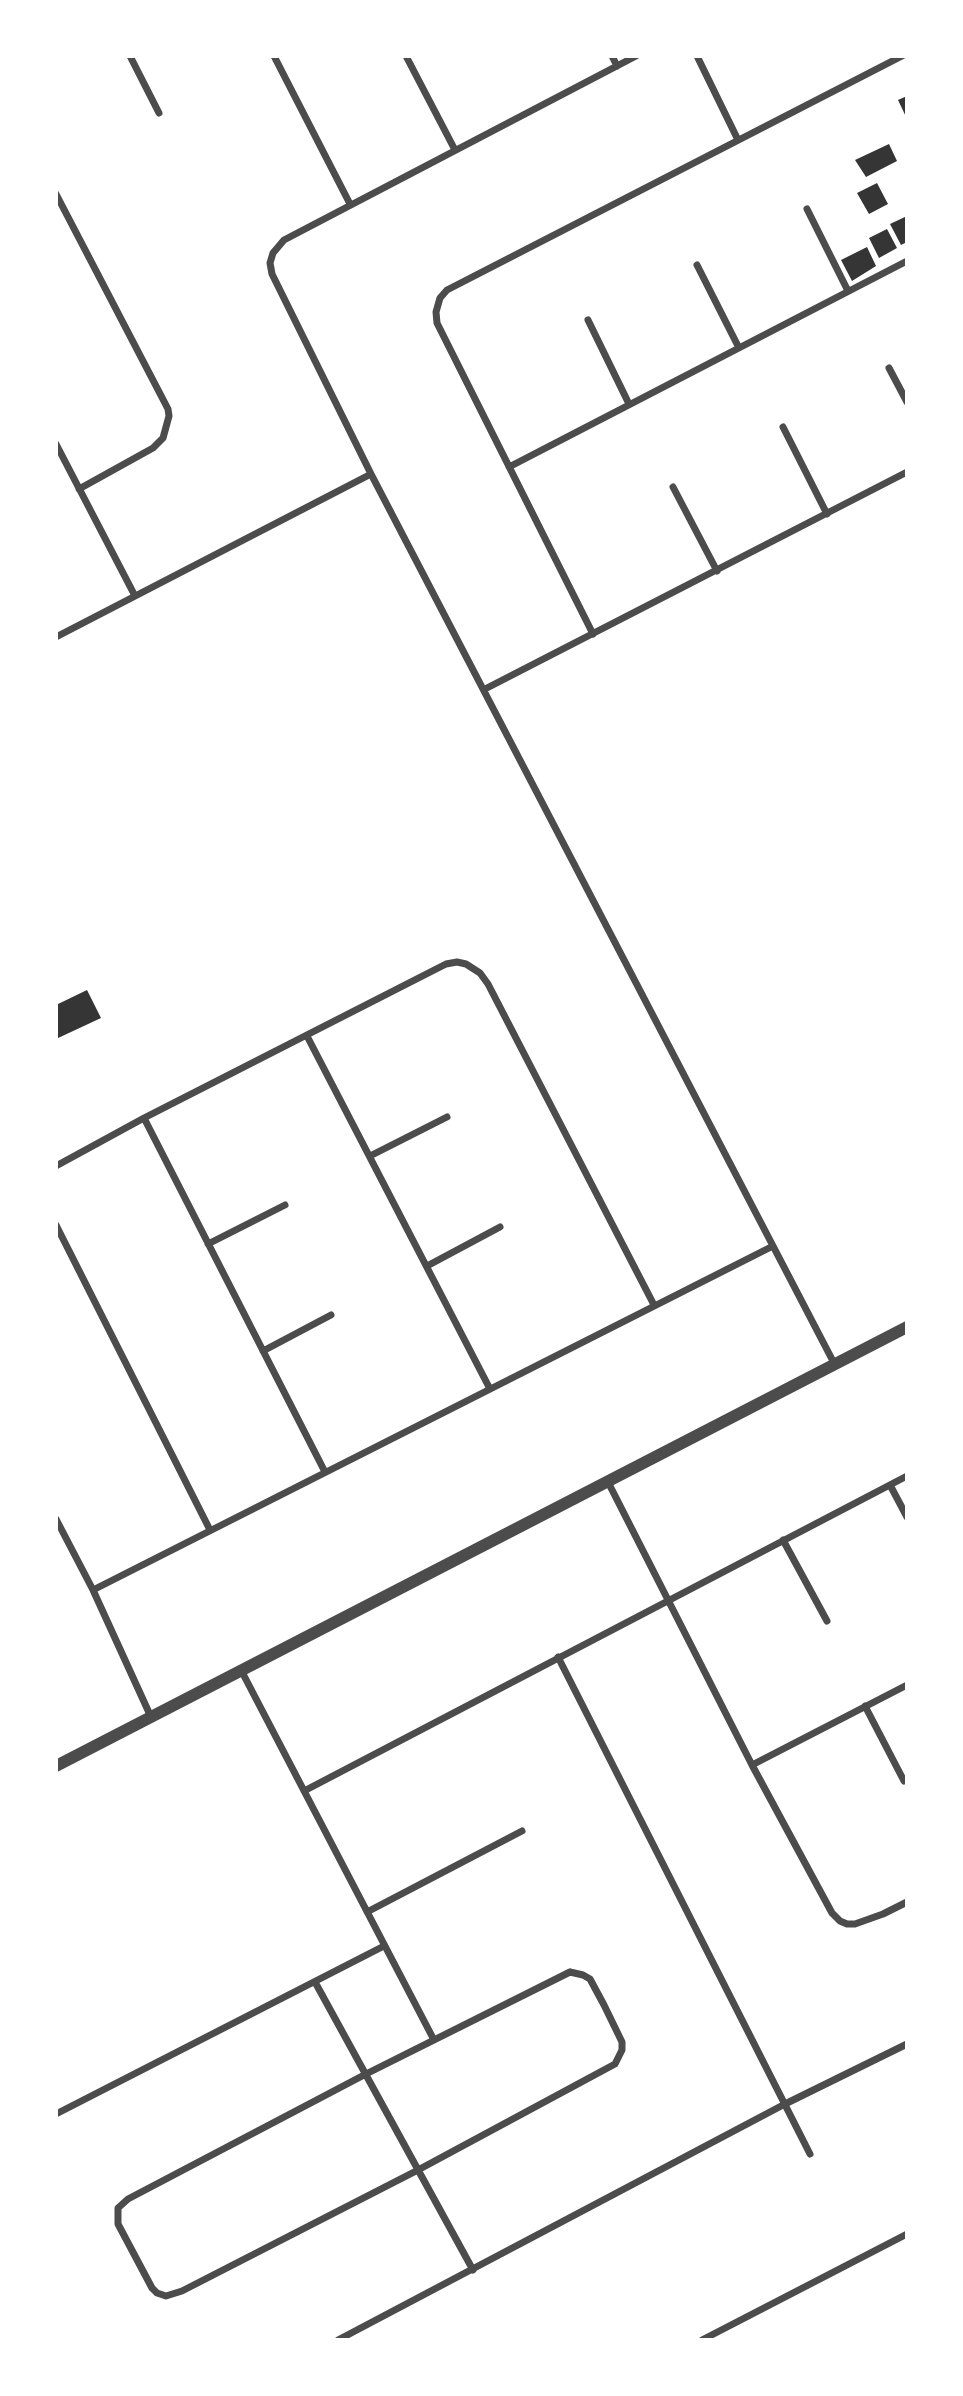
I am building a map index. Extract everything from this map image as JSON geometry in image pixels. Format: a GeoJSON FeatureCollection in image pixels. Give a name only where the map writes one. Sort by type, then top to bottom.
{"type":"FeatureCollection","features":[{"type":"Feature","properties":{"kind":"street"},"geometry":{"type":"LineString","coordinates":[[130,56],[159,113]]}},
{"type":"Feature","properties":{"kind":"street"},"geometry":{"type":"LineString","coordinates":[[274,56],[350,204]]}},
{"type":"Feature","properties":{"kind":"street"},"geometry":{"type":"LineString","coordinates":[[406,56],[455,150]]}},
{"type":"Feature","properties":{"kind":"street"},"geometry":{"type":"LineString","coordinates":[[612,56],[617,66]]}},
{"type":"Feature","properties":{"kind":"street"},"geometry":{"type":"LineString","coordinates":[[636,56],[284,240],[273,253],[270,263],[274,283],[371,474],[835,1365]]}},
{"type":"Feature","properties":{"kind":"street"},"geometry":{"type":"LineString","coordinates":[[697,56],[738,140]]}},
{"type":"Feature","properties":{"kind":"street"},"geometry":{"type":"LineString","coordinates":[[593,634],[437,323],[436,312],[440,298],[447,290],[902,56]]}},
{"type":"Feature","properties":{"kind":"street"},"geometry":{"type":"LineString","coordinates":[[56,194],[168,409],[169,416],[163,438],[153,448],[79,489]]}},
{"type":"Feature","properties":{"kind":"street"},"geometry":{"type":"LineString","coordinates":[[807,209],[848,291]]}},
{"type":"Feature","properties":{"kind":"street"},"geometry":{"type":"LineString","coordinates":[[509,467],[907,261]]}},
{"type":"Feature","properties":{"kind":"street"},"geometry":{"type":"LineString","coordinates":[[697,265],[739,348]]}},
{"type":"Feature","properties":{"kind":"street"},"geometry":{"type":"LineString","coordinates":[[588,320],[629,404]]}},
{"type":"Feature","properties":{"kind":"street"},"geometry":{"type":"LineString","coordinates":[[889,368],[907,402]]}},
{"type":"Feature","properties":{"kind":"street"},"geometry":{"type":"LineString","coordinates":[[783,427],[827,514]]}},
{"type":"Feature","properties":{"kind":"street"},"geometry":{"type":"LineString","coordinates":[[56,444],[135,596]]}},
{"type":"Feature","properties":{"kind":"street"},"geometry":{"type":"LineString","coordinates":[[485,689],[907,472]]}},
{"type":"Feature","properties":{"kind":"street"},"geometry":{"type":"LineString","coordinates":[[56,637],[371,474]]}},
{"type":"Feature","properties":{"kind":"street"},"geometry":{"type":"LineString","coordinates":[[673,487],[717,570]]}},
{"type":"Feature","properties":{"kind":"street"},"geometry":{"type":"LineString","coordinates":[[56,1166],[144,1118],[446,964],[457,962],[473,967],[488,984],[654,1305]]}},
{"type":"Feature","properties":{"kind":"street"},"geometry":{"type":"LineString","coordinates":[[307,1036],[490,1389]]}},
{"type":"Feature","properties":{"kind":"street"},"geometry":{"type":"LineString","coordinates":[[370,1156],[447,1117]]}},
{"type":"Feature","properties":{"kind":"street"},"geometry":{"type":"LineString","coordinates":[[144,1118],[325,1472]]}},
{"type":"Feature","properties":{"kind":"street"},"geometry":{"type":"LineString","coordinates":[[208,1244],[285,1205]]}},
{"type":"Feature","properties":{"kind":"street"},"geometry":{"type":"LineString","coordinates":[[56,1225],[210,1530]]}},
{"type":"Feature","properties":{"kind":"street"},"geometry":{"type":"LineString","coordinates":[[427,1266],[500,1227]]}},
{"type":"Feature","properties":{"kind":"street"},"geometry":{"type":"LineString","coordinates":[[93,1590],[773,1245]]}},
{"type":"Feature","properties":{"kind":"street"},"geometry":{"type":"LineString","coordinates":[[263,1351],[331,1315]]}},
{"type":"Feature","properties":{"kind":"street"},"geometry":{"type":"LineString","coordinates":[[56,1766],[907,1327]]}},
{"type":"Feature","properties":{"kind":"street"},"geometry":{"type":"LineString","coordinates":[[304,1791],[667,1599],[907,1476]]}},
{"type":"Feature","properties":{"kind":"street"},"geometry":{"type":"LineString","coordinates":[[608,1482],[752,1765],[832,1913],[847,1924],[866,1922],[907,1902]]}},
{"type":"Feature","properties":{"kind":"street"},"geometry":{"type":"LineString","coordinates":[[890,1485],[907,1517]]}},
{"type":"Feature","properties":{"kind":"street"},"geometry":{"type":"LineString","coordinates":[[56,1519],[93,1590],[151,1717]]}},
{"type":"Feature","properties":{"kind":"street"},"geometry":{"type":"LineString","coordinates":[[783,1540],[827,1621]]}},
{"type":"Feature","properties":{"kind":"street"},"geometry":{"type":"LineString","coordinates":[[558,1657],[810,2154]]}},
{"type":"Feature","properties":{"kind":"street"},"geometry":{"type":"LineString","coordinates":[[240,1670],[434,2040]]}},
{"type":"Feature","properties":{"kind":"street"},"geometry":{"type":"LineString","coordinates":[[752,1765],[907,1685]]}},
{"type":"Feature","properties":{"kind":"street"},"geometry":{"type":"LineString","coordinates":[[865,1706],[904,1781]]}},
{"type":"Feature","properties":{"kind":"street"},"geometry":{"type":"LineString","coordinates":[[367,1912],[522,1831]]}},
{"type":"Feature","properties":{"kind":"street"},"geometry":{"type":"LineString","coordinates":[[56,2114],[384,1945]]}},
{"type":"Feature","properties":{"kind":"street"},"geometry":{"type":"LineString","coordinates":[[577,1973],[590,1979],[596,1987],[622,2042],[622,2050],[615,2064],[606,2070],[418,2170],[182,2291],[166,2296],[157,2293],[146,2280],[118,2224],[117,2215],[123,2204],[434,2040],[559,1976],[577,1973]]}},
{"type":"Feature","properties":{"kind":"street"},"geometry":{"type":"LineString","coordinates":[[315,1982],[473,2270]]}},
{"type":"Feature","properties":{"kind":"street"},"geometry":{"type":"LineString","coordinates":[[338,2340],[785,2104],[907,2045]]}},
{"type":"Feature","properties":{"kind":"street"},"geometry":{"type":"LineString","coordinates":[[702,2340],[907,2234]]}},
{"type":"Feature","properties":{"kind":"building"},"geometry":{"type":"Polygon","coordinates":[[[907,96],[907,119],[898,100],[907,96]]]}},
{"type":"Feature","properties":{"kind":"building"},"geometry":{"type":"Polygon","coordinates":[[[889,144],[897,161],[866,177],[855,160],[889,144]]]}},
{"type":"Feature","properties":{"kind":"building"},"geometry":{"type":"Polygon","coordinates":[[[877,183],[888,204],[869,214],[857,193],[877,183]]]}},
{"type":"Feature","properties":{"kind":"building"},"geometry":{"type":"Polygon","coordinates":[[[907,216],[907,242],[901,245],[890,224],[907,216]]]}},
{"type":"Feature","properties":{"kind":"building"},"geometry":{"type":"Polygon","coordinates":[[[887,229],[897,248],[879,258],[869,238],[887,229]]]}},
{"type":"Feature","properties":{"kind":"building"},"geometry":{"type":"Polygon","coordinates":[[[867,247],[876,266],[852,281],[841,260],[867,247]]]}},
{"type":"Feature","properties":{"kind":"building"},"geometry":{"type":"Polygon","coordinates":[[[87,990],[101,1018],[56,1039],[56,1005],[87,990]]]}}]}
